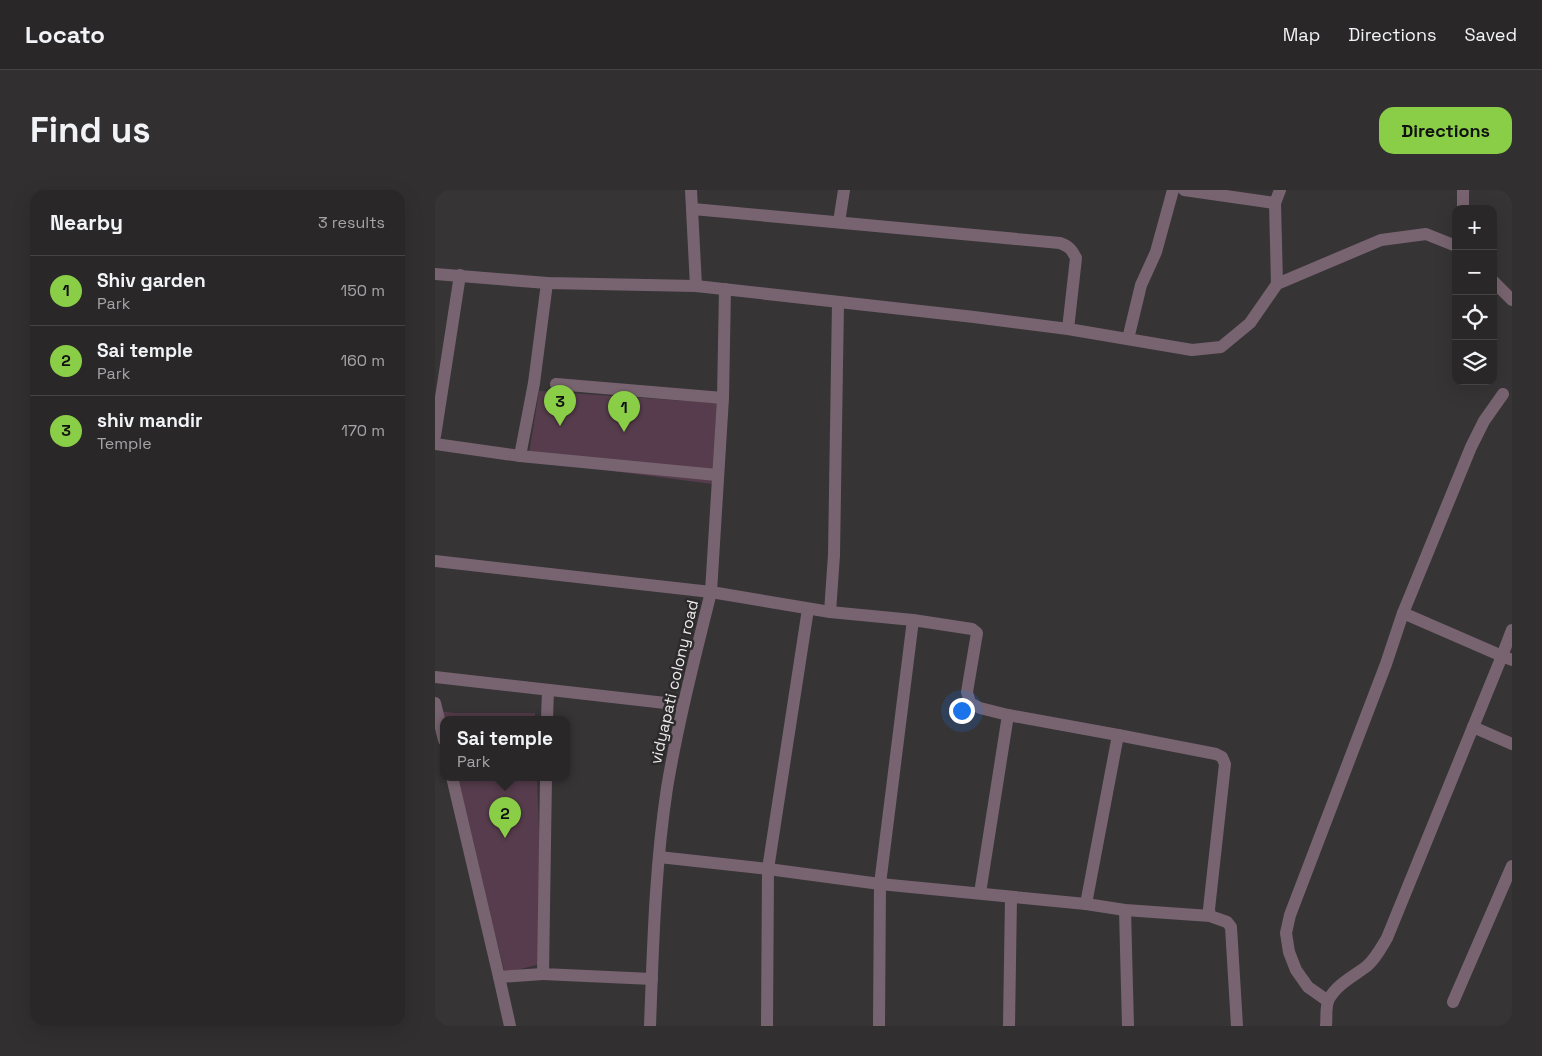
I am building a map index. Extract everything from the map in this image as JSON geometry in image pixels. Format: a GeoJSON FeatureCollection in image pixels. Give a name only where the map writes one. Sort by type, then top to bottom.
{"type":"FeatureCollection","features":[{"type":"Feature","properties":{"kind":"street"},"geometry":{"type":"LineString","coordinates":[[691,190],[696,286]]}},
{"type":"Feature","properties":{"kind":"street"},"geometry":{"type":"LineString","coordinates":[[839,222],[844,190]]}},
{"type":"Feature","properties":{"kind":"street"},"geometry":{"type":"LineString","coordinates":[[1128,339],[1141,285],[1156,252],[1173,190]]}},
{"type":"Feature","properties":{"kind":"street"},"geometry":{"type":"LineString","coordinates":[[1184,190],[1275,203]]}},
{"type":"Feature","properties":{"kind":"street"},"geometry":{"type":"LineString","coordinates":[[1277,284],[1275,203],[1280,190]]}},
{"type":"Feature","properties":{"kind":"street"},"geometry":{"type":"LineString","coordinates":[[1463,190],[1463,205]]}},
{"type":"Feature","properties":{"kind":"street"},"geometry":{"type":"LineString","coordinates":[[693,209],[1067,245],[1073,250],[1076,258],[1068,329]]}},
{"type":"Feature","properties":{"kind":"street"},"geometry":{"type":"LineString","coordinates":[[435,274],[547,283],[696,286],[1068,329],[1192,350],[1221,347],[1250,323],[1277,284],[1381,240],[1426,234],[1452,244]]}},
{"type":"Feature","properties":{"kind":"street"},"geometry":{"type":"LineString","coordinates":[[435,436],[460,275]]}},
{"type":"Feature","properties":{"kind":"street"},"geometry":{"type":"LineString","coordinates":[[521,456],[534,383],[547,283]]}},
{"type":"Feature","properties":{"kind":"street"},"geometry":{"type":"LineString","coordinates":[[1497,285],[1512,300]]}},
{"type":"Feature","properties":{"kind":"street"},"geometry":{"type":"LineString","coordinates":[[725,289],[723,398],[711,592],[808,609],[913,620],[973,629],[977,633],[967,692],[970,703],[980,708],[1008,715],[1216,754],[1222,757],[1225,764],[1209,909],[1210,916]]}},
{"type":"Feature","properties":{"kind":"street"},"geometry":{"type":"LineString","coordinates":[[830,612],[834,555],[838,302]]}},
{"type":"Feature","properties":{"kind":"street"},"geometry":{"type":"LineString","coordinates":[[556,384],[723,398]]}},
{"type":"Feature","properties":{"kind":"street"},"geometry":{"type":"LineString","coordinates":[[1327,1006],[1308,987],[1296,970],[1289,952],[1286,933],[1290,915],[1386,664],[1403,613],[1471,447],[1484,421],[1503,394]]}},
{"type":"Feature","properties":{"kind":"street"},"geometry":{"type":"LineString","coordinates":[[435,444],[521,456],[717,475]]}},
{"type":"Feature","properties":{"kind":"street","name":"vidyapati colony road"},"geometry":{"type":"LineString","coordinates":[[435,561],[711,592],[683,705],[667,788],[654,914],[650,1026]]}},
{"type":"Feature","properties":{"kind":"street"},"geometry":{"type":"LineString","coordinates":[[767,1026],[768,869],[808,609]]}},
{"type":"Feature","properties":{"kind":"street"},"geometry":{"type":"LineString","coordinates":[[1403,613],[1507,658]]}},
{"type":"Feature","properties":{"kind":"street"},"geometry":{"type":"LineString","coordinates":[[879,1026],[879,884],[913,620]]}},
{"type":"Feature","properties":{"kind":"street"},"geometry":{"type":"LineString","coordinates":[[1326,1026],[1327,1006],[1337,989],[1377,956],[1387,938],[1473,726],[1507,658],[1512,630]]}},
{"type":"Feature","properties":{"kind":"street"},"geometry":{"type":"LineString","coordinates":[[435,677],[683,705]]}},
{"type":"Feature","properties":{"kind":"street"},"geometry":{"type":"LineString","coordinates":[[547,716],[548,690]]}},
{"type":"Feature","properties":{"kind":"street"},"geometry":{"type":"LineString","coordinates":[[435,703],[440,724]]}},
{"type":"Feature","properties":{"kind":"street"},"geometry":{"type":"LineString","coordinates":[[980,893],[1008,715]]}},
{"type":"Feature","properties":{"kind":"street"},"geometry":{"type":"LineString","coordinates":[[1473,726],[1512,744]]}},
{"type":"Feature","properties":{"kind":"street"},"geometry":{"type":"LineString","coordinates":[[1086,904],[1118,735]]}},
{"type":"Feature","properties":{"kind":"street"},"geometry":{"type":"LineString","coordinates":[[453,781],[510,1026]]}},
{"type":"Feature","properties":{"kind":"street"},"geometry":{"type":"LineString","coordinates":[[543,974],[547,781]]}},
{"type":"Feature","properties":{"kind":"street"},"geometry":{"type":"LineString","coordinates":[[659,857],[879,884],[1086,904],[1125,910],[1210,916],[1227,922],[1231,927],[1237,1026]]}},
{"type":"Feature","properties":{"kind":"street"},"geometry":{"type":"LineString","coordinates":[[1453,1002],[1512,866]]}},
{"type":"Feature","properties":{"kind":"street"},"geometry":{"type":"LineString","coordinates":[[1009,1026],[1011,897]]}},
{"type":"Feature","properties":{"kind":"street"},"geometry":{"type":"LineString","coordinates":[[1125,910],[1128,1026]]}},
{"type":"Feature","properties":{"kind":"street"},"geometry":{"type":"LineString","coordinates":[[499,976],[543,974],[652,979]]}},
{"type":"Feature","properties":{"kind":"shaded area"},"geometry":{"type":"Polygon","coordinates":[[[539,391],[717,403],[712,484],[528,460],[539,391]]]}},
{"type":"Feature","properties":{"kind":"shaded area"},"geometry":{"type":"Polygon","coordinates":[[[437,711],[455,713],[535,713],[535,716],[441,716],[437,711]]]}},
{"type":"Feature","properties":{"kind":"shaded area"},"geometry":{"type":"Polygon","coordinates":[[[455,781],[537,781],[544,963],[505,973],[455,781]]]}},
{"type":"Feature","properties":{"kind":"place","name":"shiv mandir"},"geometry":{"type":"Point","coordinates":[560,426]}},
{"type":"Feature","properties":{"kind":"place","name":"Shiv garden"},"geometry":{"type":"Point","coordinates":[624,432]}},
{"type":"Feature","properties":{"kind":"place","name":"Sai temple"},"geometry":{"type":"Point","coordinates":[505,838]}}]}
